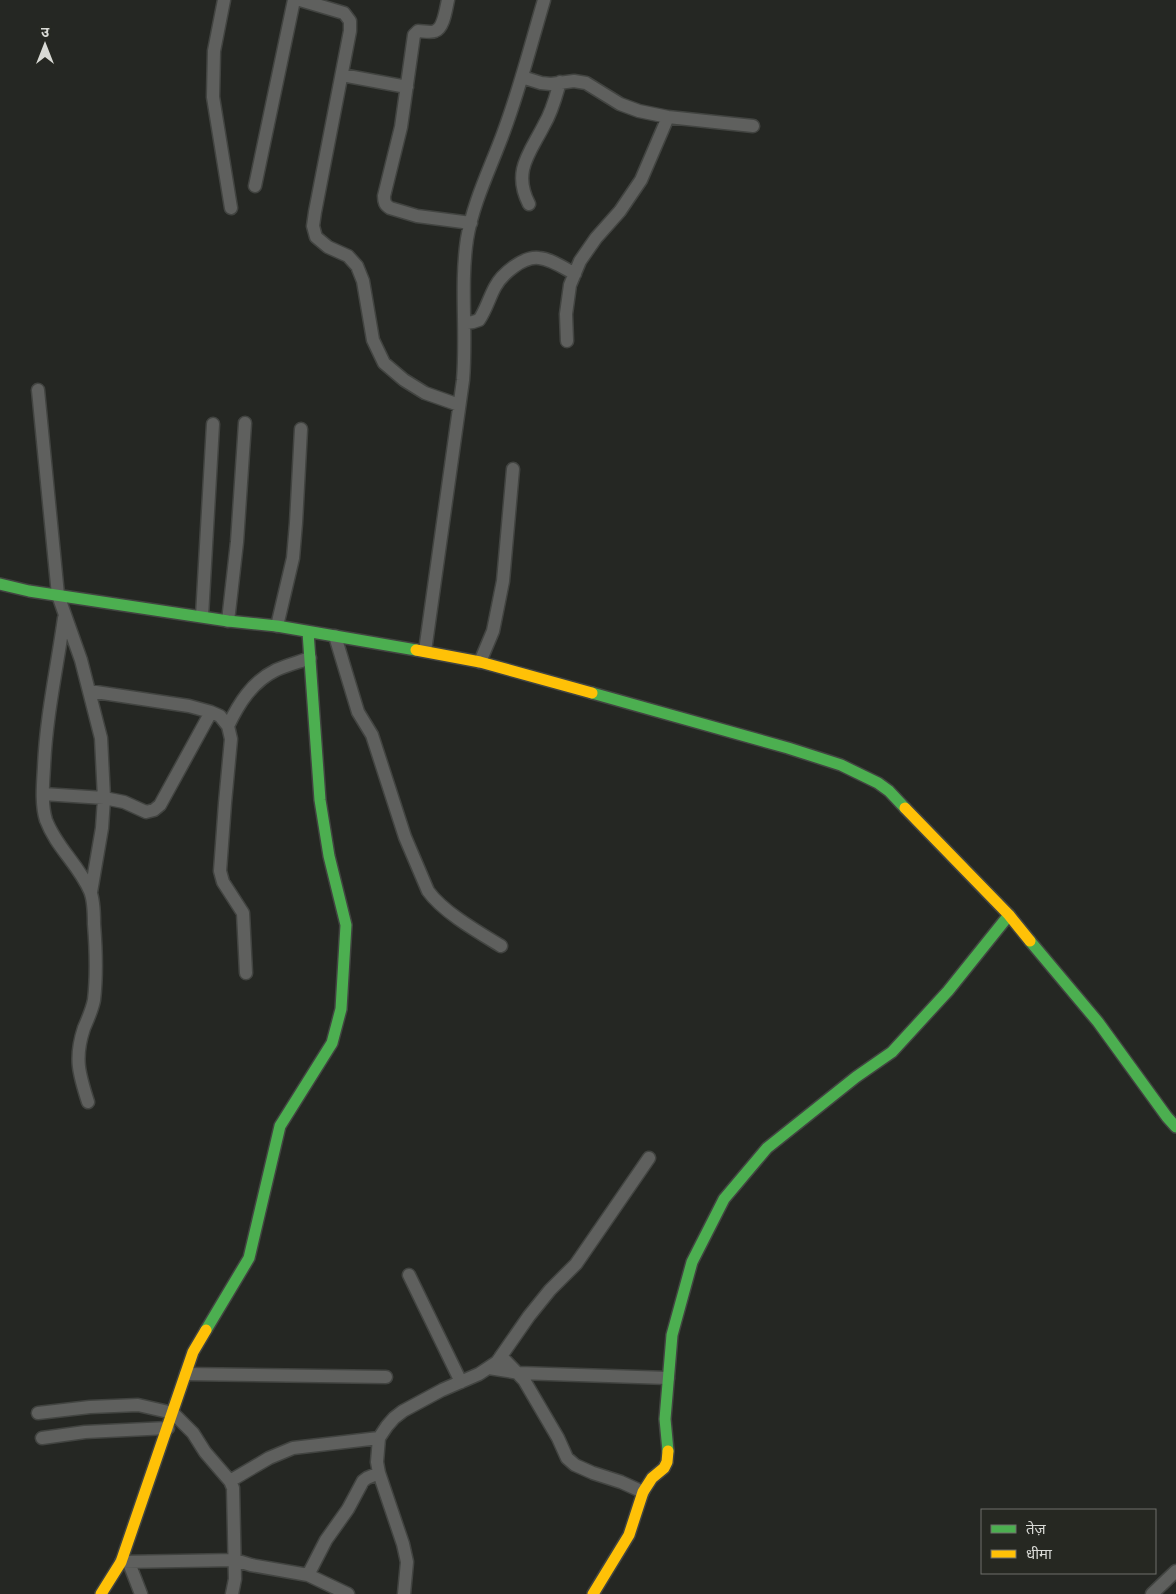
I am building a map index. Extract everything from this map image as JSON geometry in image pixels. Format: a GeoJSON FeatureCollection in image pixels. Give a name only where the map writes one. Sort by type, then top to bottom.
{"type":"FeatureCollection","features":[{"type":"Feature","properties":{"kind":"street"},"geometry":{"type":"LineString","coordinates":[[224,0],[214,51],[213,96],[231,208]]}},
{"type":"Feature","properties":{"kind":"street"},"geometry":{"type":"LineString","coordinates":[[255,186],[294,0]]}},
{"type":"Feature","properties":{"kind":"street"},"geometry":{"type":"LineString","coordinates":[[300,0],[323,3],[344,13],[350,22],[342,76],[315,212],[313,226],[316,237],[328,247],[348,256],[357,266],[363,280],[373,340],[384,363],[404,380],[425,393],[459,405]]}},
{"type":"Feature","properties":{"kind":"street"},"geometry":{"type":"LineString","coordinates":[[448,0],[441,26],[438,30],[434,32],[418,31],[414,35],[401,127],[384,202],[390,208],[417,216],[471,223]]}},
{"type":"Feature","properties":{"kind":"street"},"geometry":{"type":"LineString","coordinates":[[425,651],[465,353],[464,278],[467,239],[475,206],[502,137],[522,77],[544,0]]}},
{"type":"Feature","properties":{"kind":"street"},"geometry":{"type":"LineString","coordinates":[[342,76],[407,87]]}},
{"type":"Feature","properties":{"kind":"street"},"geometry":{"type":"LineString","coordinates":[[522,77],[541,83],[552,84],[574,80],[586,83],[620,104],[639,112],[753,126]]}},
{"type":"Feature","properties":{"kind":"street"},"geometry":{"type":"LineString","coordinates":[[528,204],[521,179],[523,167],[553,105],[560,82]]}},
{"type":"Feature","properties":{"kind":"street"},"geometry":{"type":"LineString","coordinates":[[568,341],[566,314],[570,285],[580,261],[596,238],[620,211],[641,180],[668,116]]}},
{"type":"Feature","properties":{"kind":"street"},"geometry":{"type":"LineString","coordinates":[[465,323],[480,320],[496,285],[505,273],[515,265],[534,258],[548,260],[575,274]]}},
{"type":"Feature","properties":{"kind":"street"},"geometry":{"type":"LineString","coordinates":[[38,390],[58,595],[81,660],[101,738],[104,798],[102,828],[91,892],[96,967],[94,1001],[80,1044],[78,1058],[79,1074],[88,1102]]}},
{"type":"Feature","properties":{"kind":"street"},"geometry":{"type":"LineString","coordinates":[[202,616],[213,424]]}},
{"type":"Feature","properties":{"kind":"street"},"geometry":{"type":"LineString","coordinates":[[228,621],[238,533],[245,424]]}},
{"type":"Feature","properties":{"kind":"street"},"geometry":{"type":"LineString","coordinates":[[277,626],[293,558],[301,429]]}},
{"type":"Feature","properties":{"kind":"street"},"geometry":{"type":"LineString","coordinates":[[480,662],[493,631],[503,581],[513,469]]}},
{"type":"Feature","properties":{"kind":"street"},"geometry":{"type":"LineString","coordinates":[[0,584],[29,591],[228,621],[277,626],[480,662],[788,748],[839,763],[866,775],[889,791],[1010,915],[1041,956],[1098,1022],[1176,1127]]}},
{"type":"Feature","properties":{"kind":"street"},"geometry":{"type":"LineString","coordinates":[[64,615],[45,738],[43,794],[46,818],[53,837],[81,874],[91,892]]}},
{"type":"Feature","properties":{"kind":"street"},"geometry":{"type":"LineString","coordinates":[[101,1594],[125,1563],[193,1352],[249,1258],[280,1126],[332,1043],[341,1009],[346,924],[329,856],[320,800],[308,632]]}},
{"type":"Feature","properties":{"kind":"street"},"geometry":{"type":"LineString","coordinates":[[335,636],[358,712],[372,736],[405,837],[428,891],[433,899],[500,946]]}},
{"type":"Feature","properties":{"kind":"street"},"geometry":{"type":"LineString","coordinates":[[228,726],[246,695],[258,682],[276,671],[310,658]]}},
{"type":"Feature","properties":{"kind":"street"},"geometry":{"type":"LineString","coordinates":[[89,691],[189,706],[220,716],[228,726],[231,739],[220,871],[223,882],[243,913],[246,973]]}},
{"type":"Feature","properties":{"kind":"street"},"geometry":{"type":"LineString","coordinates":[[43,794],[104,798],[124,802],[146,812],[154,810],[160,805],[211,712]]}},
{"type":"Feature","properties":{"kind":"street"},"geometry":{"type":"LineString","coordinates":[[593,1594],[629,1535],[643,1492],[652,1478],[664,1468],[667,1462],[665,1419],[672,1335],[692,1262],[724,1199],[768,1148],[856,1077],[892,1052],[948,991],[1010,915]]}},
{"type":"Feature","properties":{"kind":"street"},"geometry":{"type":"LineString","coordinates":[[404,1594],[407,1562],[403,1544],[379,1472],[377,1462],[379,1438],[394,1418],[403,1411],[489,1368],[497,1362],[528,1316],[576,1264],[649,1158]]}},
{"type":"Feature","properties":{"kind":"street"},"geometry":{"type":"LineString","coordinates":[[409,1275],[461,1382]]}},
{"type":"Feature","properties":{"kind":"street"},"geometry":{"type":"LineString","coordinates":[[501,1356],[519,1373],[558,1438],[567,1458],[575,1465],[643,1492]]}},
{"type":"Feature","properties":{"kind":"street"},"geometry":{"type":"LineString","coordinates":[[489,1368],[519,1373],[668,1378]]}},
{"type":"Feature","properties":{"kind":"street"},"geometry":{"type":"LineString","coordinates":[[186,1374],[386,1377]]}},
{"type":"Feature","properties":{"kind":"street"},"geometry":{"type":"LineString","coordinates":[[38,1413],[90,1407],[138,1405],[173,1414],[193,1433],[205,1452],[230,1481],[233,1488],[235,1579],[232,1594]]}},
{"type":"Feature","properties":{"kind":"street"},"geometry":{"type":"LineString","coordinates":[[42,1438],[85,1432],[168,1428]]}},
{"type":"Feature","properties":{"kind":"street"},"geometry":{"type":"LineString","coordinates":[[230,1481],[269,1458],[293,1448],[379,1438]]}},
{"type":"Feature","properties":{"kind":"street"},"geometry":{"type":"LineString","coordinates":[[308,1575],[326,1540],[348,1509],[363,1481],[379,1472]]}},
{"type":"Feature","properties":{"kind":"street"},"geometry":{"type":"LineString","coordinates":[[125,1563],[235,1560],[251,1565],[308,1575],[348,1594]]}},
{"type":"Feature","properties":{"kind":"street"},"geometry":{"type":"LineString","coordinates":[[125,1563],[141,1594]]}},
{"type":"Feature","properties":{"kind":"street"},"geometry":{"type":"LineString","coordinates":[[1152,1594],[1176,1571]]}},
{"type":"Feature","properties":{"kind":"traffic: fast"},"geometry":{"type":"LineString","coordinates":[[0,584],[29,591],[228,621],[277,626],[416,650]]}},
{"type":"Feature","properties":{"kind":"traffic: fast"},"geometry":{"type":"LineString","coordinates":[[206,1330],[249,1258],[280,1126],[332,1043],[341,1009],[346,925],[329,856],[320,800],[308,632]]}},
{"type":"Feature","properties":{"kind":"traffic: fast"},"geometry":{"type":"LineString","coordinates":[[592,693],[788,748],[841,765],[878,783],[889,791],[905,808]]}},
{"type":"Feature","properties":{"kind":"traffic: fast"},"geometry":{"type":"LineString","coordinates":[[668,1451],[665,1419],[672,1335],[692,1262],[724,1199],[767,1148],[856,1077],[892,1052],[948,991],[1009,915]]}},
{"type":"Feature","properties":{"kind":"traffic: fast"},"geometry":{"type":"LineString","coordinates":[[1030,941],[1098,1022],[1176,1127]]}},
{"type":"Feature","properties":{"kind":"traffic: slow"},"geometry":{"type":"LineString","coordinates":[[416,650],[480,662],[592,693]]}},
{"type":"Feature","properties":{"kind":"traffic: slow"},"geometry":{"type":"LineString","coordinates":[[905,808],[1009,915],[1030,941]]}},
{"type":"Feature","properties":{"kind":"traffic: slow"},"geometry":{"type":"LineString","coordinates":[[101,1594],[121,1562],[193,1352],[206,1330]]}},
{"type":"Feature","properties":{"kind":"traffic: slow"},"geometry":{"type":"LineString","coordinates":[[593,1594],[629,1535],[643,1492],[652,1478],[664,1468],[667,1462],[668,1451]]}}]}
